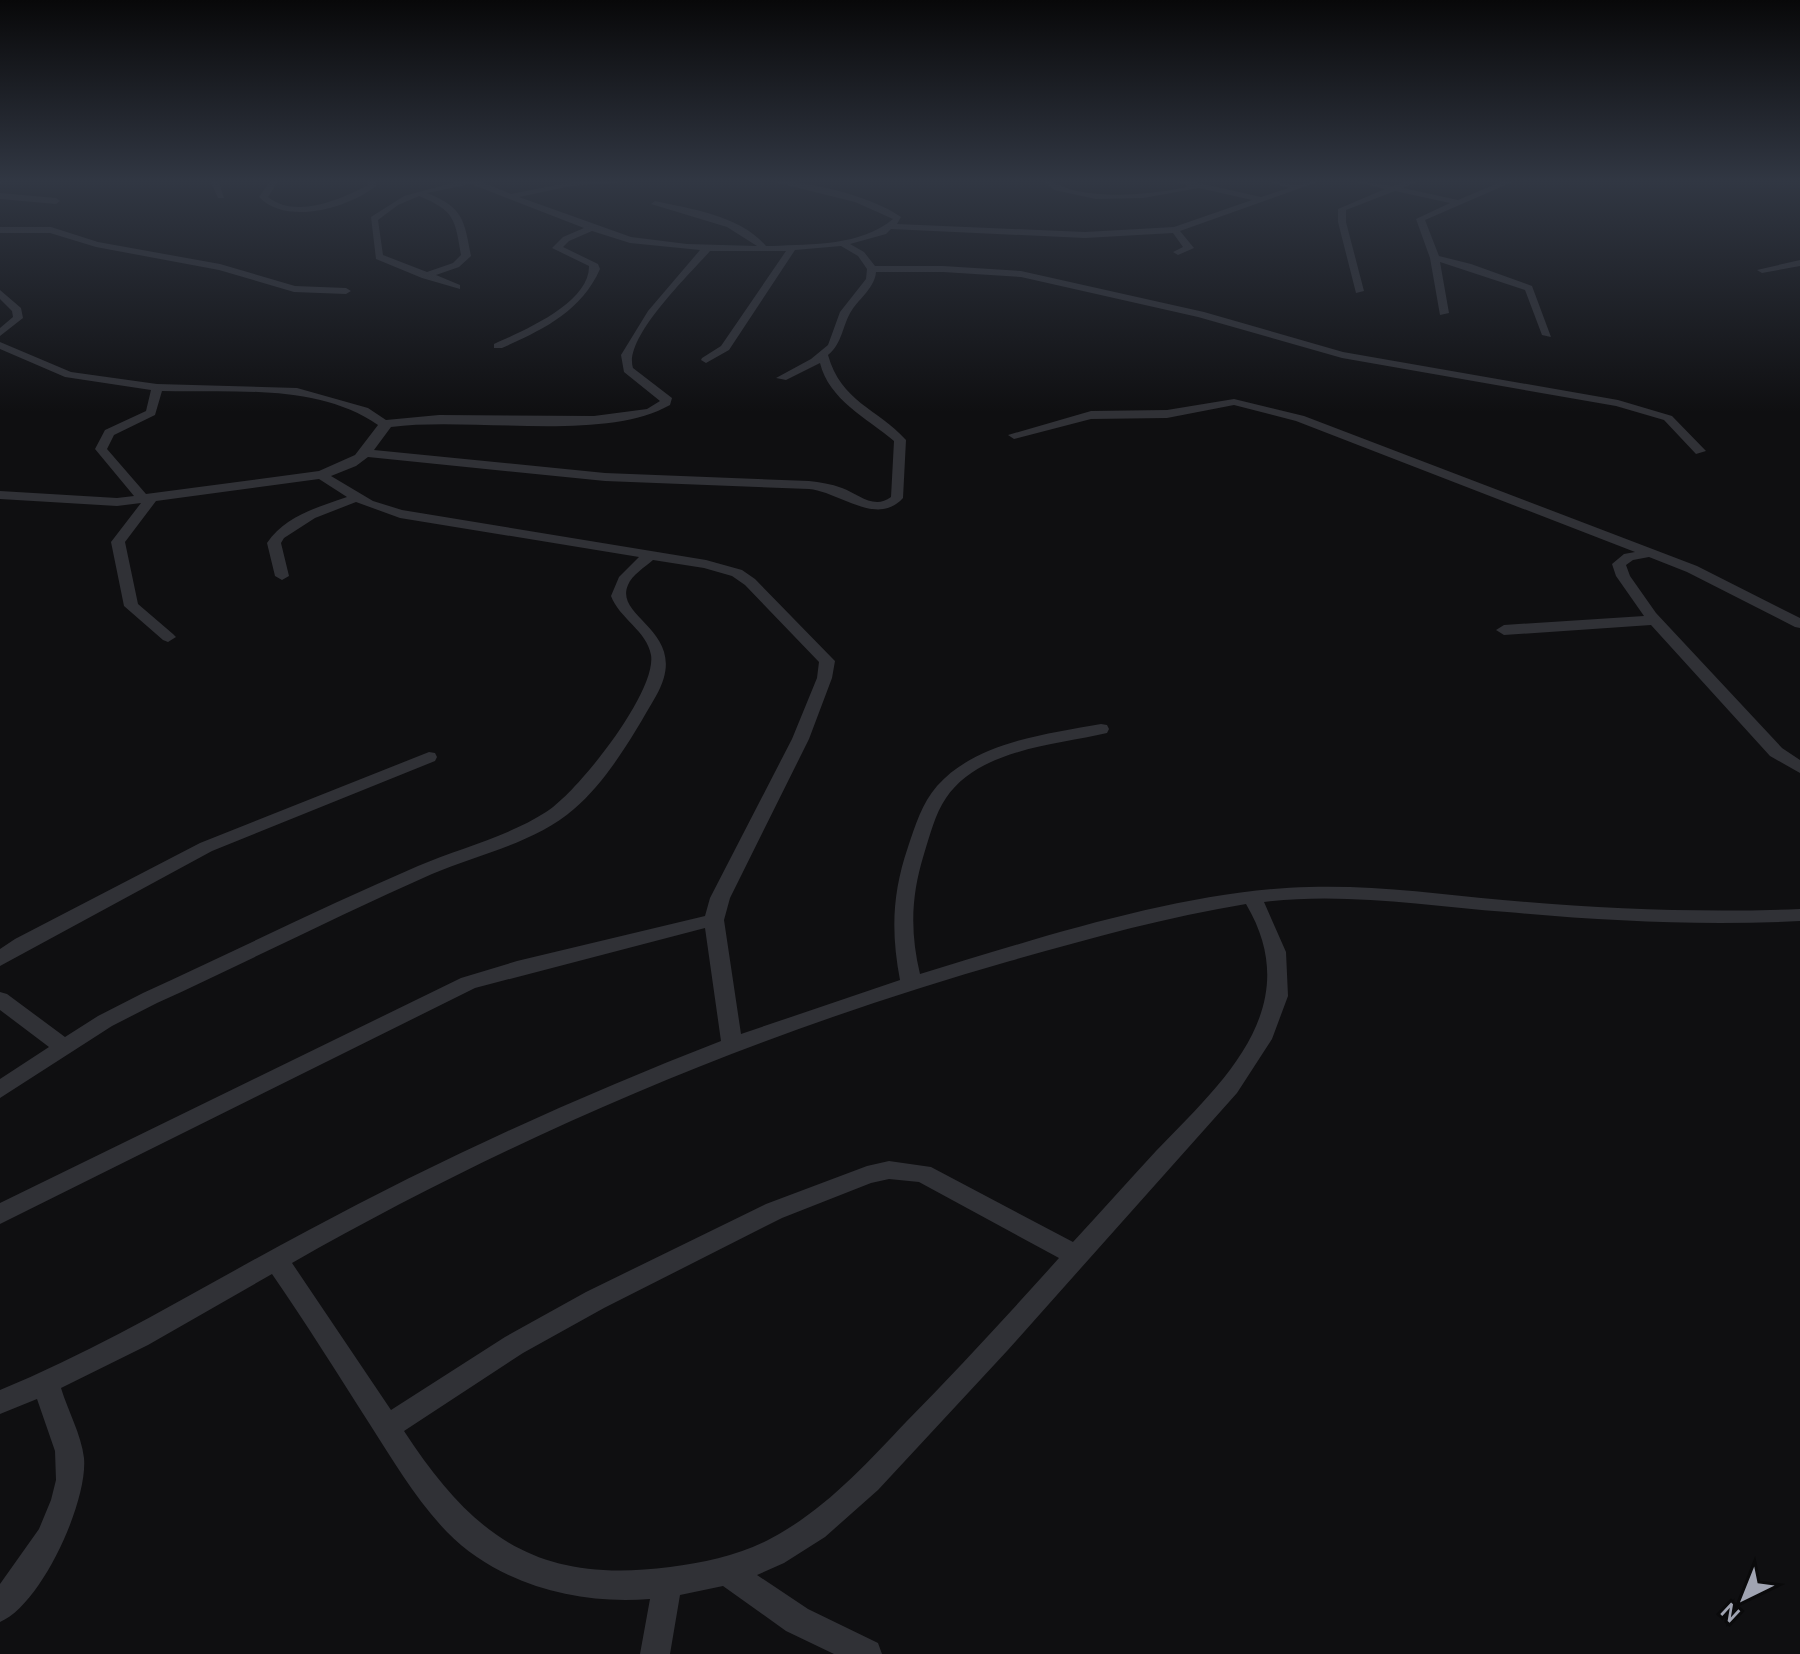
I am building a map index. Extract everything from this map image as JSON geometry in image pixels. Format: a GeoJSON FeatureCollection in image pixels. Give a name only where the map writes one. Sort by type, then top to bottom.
{"type":"FeatureCollection","features":[{"type":"Feature","properties":{"kind":"street"},"geometry":{"type":"LineString","coordinates":[[167,257],[220,267],[294,289],[346,291]]}},
{"type":"Feature","properties":{"kind":"street"},"geometry":{"type":"LineString","coordinates":[[379,257],[457,287]]}},
{"type":"Feature","properties":{"kind":"street"},"geometry":{"type":"LineString","coordinates":[[425,276],[456,265],[465,257]]}},
{"type":"Feature","properties":{"kind":"street"},"geometry":{"type":"LineString","coordinates":[[498,346],[548,322],[590,282],[595,269],[593,264],[578,257]]}},
{"type":"Feature","properties":{"kind":"street"},"geometry":{"type":"LineString","coordinates":[[0,345],[69,375],[157,387],[297,391],[364,410],[384,424],[442,419],[557,421],[608,418],[659,409],[666,403],[666,398],[628,370],[626,353],[651,316],[700,257]]}},
{"type":"Feature","properties":{"kind":"street"},"geometry":{"type":"LineString","coordinates":[[706,360],[725,348],[786,257]]}},
{"type":"Feature","properties":{"kind":"street"},"geometry":{"type":"LineString","coordinates":[[782,378],[823,355],[837,339],[846,309],[871,279],[872,269],[863,257]]}},
{"type":"Feature","properties":{"kind":"street"},"geometry":{"type":"LineString","coordinates":[[1351,257],[1359,291]]}},
{"type":"Feature","properties":{"kind":"street"},"geometry":{"type":"LineString","coordinates":[[1444,313],[1435,258],[1468,266],[1529,288],[1547,335]]}},
{"type":"Feature","properties":{"kind":"street"},"geometry":{"type":"LineString","coordinates":[[1762,270],[1800,263]]}},
{"type":"Feature","properties":{"kind":"street"},"geometry":{"type":"LineString","coordinates":[[872,269],[1021,274],[1200,314],[1342,355],[1618,403],[1668,418],[1700,451]]}},
{"type":"Feature","properties":{"kind":"street"},"geometry":{"type":"LineString","coordinates":[[0,294],[17,310],[18,318],[0,333]]}},
{"type":"Feature","properties":{"kind":"street"},"geometry":{"type":"LineString","coordinates":[[0,359],[19,353]]}},
{"type":"Feature","properties":{"kind":"street"},"geometry":{"type":"LineString","coordinates":[[367,453],[605,477],[794,483],[835,489],[873,507],[888,505],[897,498],[900,440],[843,398],[825,370],[823,355]]}},
{"type":"Feature","properties":{"kind":"street"},"geometry":{"type":"LineString","coordinates":[[148,499],[113,467],[101,449],[109,433],[151,413],[157,387]]}},
{"type":"Feature","properties":{"kind":"street"},"geometry":{"type":"LineString","coordinates":[[1014,435],[1091,415],[1167,414],[1243,402],[1300,418],[1713,578],[1800,624]]}},
{"type":"Feature","properties":{"kind":"street"},"geometry":{"type":"LineString","coordinates":[[0,495],[105,503],[321,475],[347,466],[367,453],[384,424]]}},
{"type":"Feature","properties":{"kind":"street"},"geometry":{"type":"LineString","coordinates":[[321,475],[356,498],[400,514],[716,565],[743,577],[827,661],[828,669],[806,726],[720,898],[714,920],[732,1045]]}},
{"type":"Feature","properties":{"kind":"street"},"geometry":{"type":"LineString","coordinates":[[282,576],[274,543],[279,533],[306,518],[356,498]]}},
{"type":"Feature","properties":{"kind":"street"},"geometry":{"type":"LineString","coordinates":[[148,499],[118,542],[131,606],[168,637]]}},
{"type":"Feature","properties":{"kind":"street"},"geometry":{"type":"LineString","coordinates":[[1650,553],[1629,557],[1619,564],[1623,576],[1654,620],[1776,752],[1800,768]]}},
{"type":"Feature","properties":{"kind":"street"},"geometry":{"type":"LineString","coordinates":[[0,1090],[64,1047],[150,998],[427,869],[512,835],[567,806],[612,748],[660,672],[662,663],[656,646],[619,604],[617,592],[621,583],[651,554]]}},
{"type":"Feature","properties":{"kind":"street"},"geometry":{"type":"LineString","coordinates":[[1504,630],[1654,620]]}},
{"type":"Feature","properties":{"kind":"street"},"geometry":{"type":"LineString","coordinates":[[911,982],[900,922],[902,895],[921,837],[943,790],[961,775],[1015,748],[1101,729]]}},
{"type":"Feature","properties":{"kind":"street"},"geometry":{"type":"LineString","coordinates":[[0,959],[35,937],[206,847],[429,757]]}},
{"type":"Feature","properties":{"kind":"street"},"geometry":{"type":"LineString","coordinates":[[0,1402],[46,1384],[189,1311],[276,1260],[466,1161],[732,1045],[911,982],[1106,929],[1202,905],[1251,897],[1351,894],[1552,910],[1723,919],[1800,915]]}},
{"type":"Feature","properties":{"kind":"street"},"geometry":{"type":"LineString","coordinates":[[276,1260],[409,1463],[446,1509],[493,1551],[527,1567],[591,1584],[621,1586],[727,1571],[771,1556],[830,1518],[981,1364],[1131,1192],[1230,1085],[1264,1033],[1279,992],[1281,974],[1274,939],[1251,897]]}},
{"type":"Feature","properties":{"kind":"street"},"geometry":{"type":"LineString","coordinates":[[0,1214],[468,983],[714,920]]}},
{"type":"Feature","properties":{"kind":"street"},"geometry":{"type":"LineString","coordinates":[[0,999],[64,1047]]}},
{"type":"Feature","properties":{"kind":"street"},"geometry":{"type":"LineString","coordinates":[[387,1427],[514,1345],[595,1300],[748,1223],[867,1175],[889,1170],[923,1173],[1077,1256]]}},
{"type":"Feature","properties":{"kind":"street"},"geometry":{"type":"LineString","coordinates":[[0,1607],[45,1547],[66,1498],[70,1459],[46,1384]]}},
{"type":"Feature","properties":{"kind":"street"},"geometry":{"type":"LineString","coordinates":[[727,1571],[797,1620],[867,1654]]}},
{"type":"Feature","properties":{"kind":"street"},"geometry":{"type":"LineString","coordinates":[[655,1654],[668,1581]]}}]}
